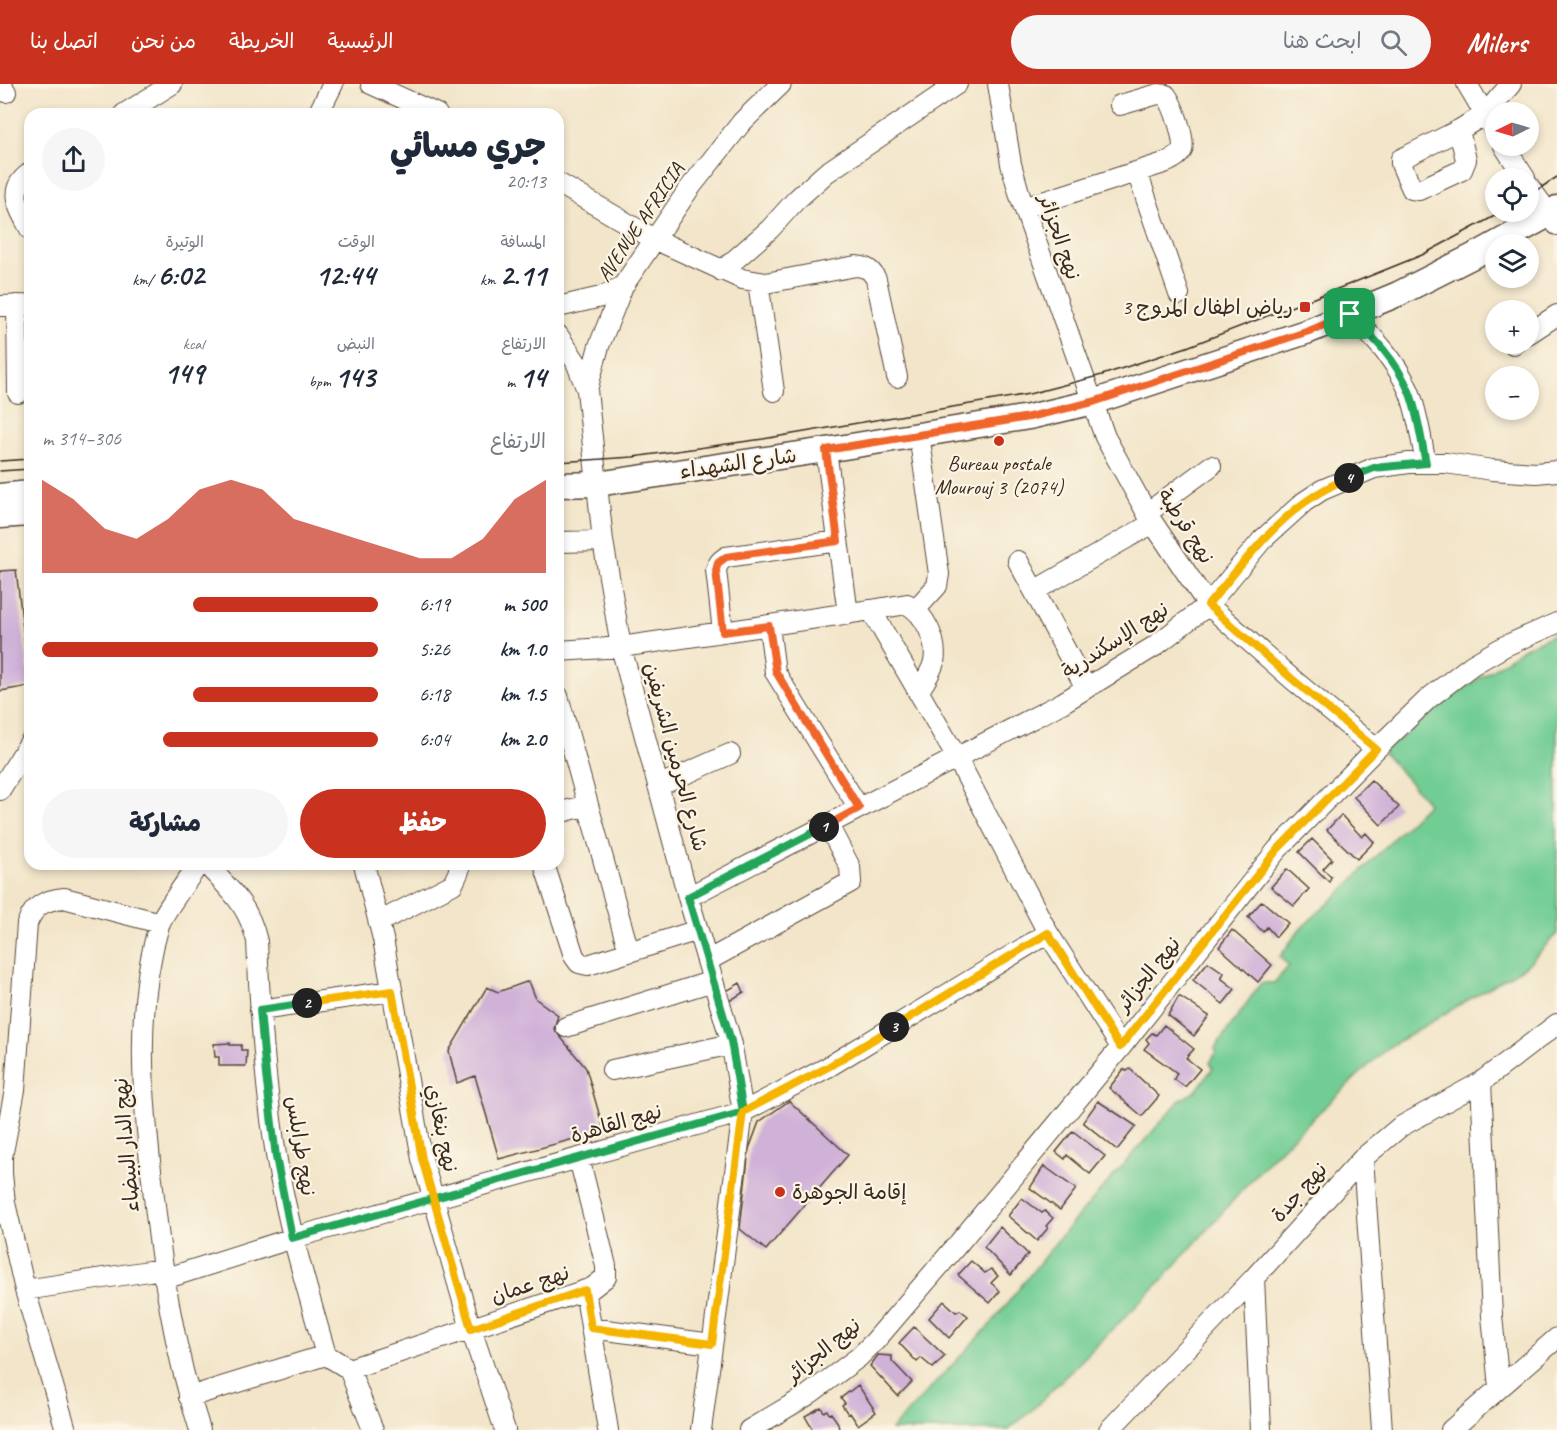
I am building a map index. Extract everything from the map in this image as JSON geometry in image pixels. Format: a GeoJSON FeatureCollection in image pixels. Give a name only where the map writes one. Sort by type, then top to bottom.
{"type":"FeatureCollection","features":[{"type":"Feature","properties":{"kind":"main road","name":"شارع الشهداء"},"geometry":{"type":"LineString","coordinates":[[564,485],[597,484],[826,450],[1029,417],[1093,402],[1309,331],[1398,294],[1555,216]]}},
{"type":"Feature","properties":{"kind":"main road"},"geometry":{"type":"LineString","coordinates":[[0,496],[24,494]]}},
{"type":"Feature","properties":{"kind":"main road"},"geometry":{"type":"LineString","coordinates":[[0,516],[24,514]]}},
{"type":"Feature","properties":{"kind":"street"},"geometry":{"type":"LineString","coordinates":[[134,108],[172,84]]}},
{"type":"Feature","properties":{"kind":"street"},"geometry":{"type":"LineString","coordinates":[[321,108],[333,84]]}},
{"type":"Feature","properties":{"kind":"street"},"geometry":{"type":"LineString","coordinates":[[371,84],[402,106]]}},
{"type":"Feature","properties":{"kind":"street","name":"AVENUE AFRICIA"},"geometry":{"type":"LineString","coordinates":[[597,484],[587,390],[599,346],[623,286],[689,189],[742,122],[781,84]]}},
{"type":"Feature","properties":{"kind":"street"},"geometry":{"type":"LineString","coordinates":[[722,271],[771,229],[796,200],[826,173],[957,84]]}},
{"type":"Feature","properties":{"kind":"street","name":"نهج الجزائر"},"geometry":{"type":"LineString","coordinates":[[998,84],[1011,164],[1024,208],[1093,402]]}},
{"type":"Feature","properties":{"kind":"street"},"geometry":{"type":"LineString","coordinates":[[1467,84],[1484,115]]}},
{"type":"Feature","properties":{"kind":"street"},"geometry":{"type":"LineString","coordinates":[[1459,130],[1484,115],[1512,84]]}},
{"type":"Feature","properties":{"kind":"street"},"geometry":{"type":"LineString","coordinates":[[1024,208],[1167,162],[1178,156],[1183,145],[1182,137],[1166,95],[1158,94],[1120,105]]}},
{"type":"Feature","properties":{"kind":"street"},"geometry":{"type":"LineString","coordinates":[[1137,172],[1179,294]]}},
{"type":"Feature","properties":{"kind":"street"},"geometry":{"type":"LineString","coordinates":[[24,178],[16,189],[16,199],[24,216]]}},
{"type":"Feature","properties":{"kind":"street"},"geometry":{"type":"LineString","coordinates":[[564,186],[654,238],[742,279],[766,283],[856,266],[872,271],[876,279],[897,377]]}},
{"type":"Feature","properties":{"kind":"street"},"geometry":{"type":"LineString","coordinates":[[1539,197],[1555,216]]}},
{"type":"Feature","properties":{"kind":"street"},"geometry":{"type":"LineString","coordinates":[[758,282],[774,391]]}},
{"type":"Feature","properties":{"kind":"street"},"geometry":{"type":"LineString","coordinates":[[564,306],[601,297],[623,286]]}},
{"type":"Feature","properties":{"kind":"street"},"geometry":{"type":"LineString","coordinates":[[16,305],[18,393]]}},
{"type":"Feature","properties":{"kind":"street"},"geometry":{"type":"LineString","coordinates":[[1350,314],[1383,349],[1400,373],[1409,392],[1426,463]]}},
{"type":"Feature","properties":{"kind":"street"},"geometry":{"type":"LineString","coordinates":[[1539,327],[1557,315]]}},
{"type":"Feature","properties":{"kind":"street"},"geometry":{"type":"LineString","coordinates":[[564,344],[576,362],[587,390]]}},
{"type":"Feature","properties":{"kind":"street","name":"نهج قرطبة"},"geometry":{"type":"LineString","coordinates":[[1093,402],[1105,436],[1150,518],[1208,605],[1376,749]]}},
{"type":"Feature","properties":{"kind":"street"},"geometry":{"type":"LineString","coordinates":[[915,610],[937,586],[939,574],[919,434]]}},
{"type":"Feature","properties":{"kind":"street"},"geometry":{"type":"LineString","coordinates":[[826,450],[848,614]]}},
{"type":"Feature","properties":{"kind":"street","name":"نهج الإسكندرية"},"geometry":{"type":"LineString","coordinates":[[688,897],[957,758],[1086,688],[1155,646],[1208,605],[1262,540],[1304,502],[1322,490],[1374,468],[1426,463],[1446,463],[1492,470],[1536,473],[1557,471]]}},
{"type":"Feature","properties":{"kind":"street"},"geometry":{"type":"LineString","coordinates":[[1034,591],[1150,518],[1211,466]]}},
{"type":"Feature","properties":{"kind":"street","name":"شارع الحرمين الشريفين"},"geometry":{"type":"LineString","coordinates":[[597,484],[603,541],[621,647],[688,897],[732,1044],[743,1112],[701,1430]]}},
{"type":"Feature","properties":{"kind":"street"},"geometry":{"type":"LineString","coordinates":[[564,542],[603,541]]}},
{"type":"Feature","properties":{"kind":"street"},"geometry":{"type":"LineString","coordinates":[[723,632],[716,570],[718,563],[726,557],[838,541]]}},
{"type":"Feature","properties":{"kind":"street"},"geometry":{"type":"LineString","coordinates":[[1018,561],[1086,688]]}},
{"type":"Feature","properties":{"kind":"street"},"geometry":{"type":"LineString","coordinates":[[564,651],[621,647],[907,604],[915,610],[928,627],[933,643],[933,664],[918,692]]}},
{"type":"Feature","properties":{"kind":"street"},"geometry":{"type":"LineString","coordinates":[[871,610],[957,758],[1048,933],[1120,1047]]}},
{"type":"Feature","properties":{"kind":"street","name":"نهج الجزائر"},"geometry":{"type":"LineString","coordinates":[[749,1430],[808,1395],[859,1357],[875,1341],[966,1235],[1120,1047],[1277,850],[1376,749],[1429,698],[1472,665],[1505,646],[1557,623]]}},
{"type":"Feature","properties":{"kind":"street"},"geometry":{"type":"LineString","coordinates":[[769,626],[776,672],[859,808]]}},
{"type":"Feature","properties":{"kind":"street"},"geometry":{"type":"LineString","coordinates":[[564,718],[629,952]]}},
{"type":"Feature","properties":{"kind":"street"},"geometry":{"type":"LineString","coordinates":[[0,789],[24,751]]}},
{"type":"Feature","properties":{"kind":"street"},"geometry":{"type":"LineString","coordinates":[[658,786],[730,754]]}},
{"type":"Feature","properties":{"kind":"street"},"geometry":{"type":"LineString","coordinates":[[564,811],[588,805]]}},
{"type":"Feature","properties":{"kind":"street"},"geometry":{"type":"LineString","coordinates":[[707,961],[851,882],[850,867],[828,825]]}},
{"type":"Feature","properties":{"kind":"street","name":"نهج الدار البيضاء"},"geometry":{"type":"LineString","coordinates":[[192,870],[160,922],[150,967],[143,1043],[145,1108],[163,1274],[172,1327],[189,1397],[200,1430]]}},
{"type":"Feature","properties":{"kind":"street","name":"نهج طرابلس"},"geometry":{"type":"LineString","coordinates":[[199,870],[243,904],[257,941],[260,1010],[276,1157],[292,1238],[326,1355]]}},
{"type":"Feature","properties":{"kind":"street","name":"نهج بنغازي"},"geometry":{"type":"LineString","coordinates":[[366,870],[379,921],[418,1140],[471,1329],[505,1430]]}},
{"type":"Feature","properties":{"kind":"street"},"geometry":{"type":"LineString","coordinates":[[379,921],[453,884],[459,870]]}},
{"type":"Feature","properties":{"kind":"street"},"geometry":{"type":"LineString","coordinates":[[546,870],[574,956],[579,963],[588,965],[698,930]]}},
{"type":"Feature","properties":{"kind":"street"},"geometry":{"type":"LineString","coordinates":[[66,1430],[5,1216],[1,1157],[15,1090],[27,924],[32,912],[41,903],[64,898],[160,922]]}},
{"type":"Feature","properties":{"kind":"street","name":"نهج القاهرة"},"geometry":{"type":"LineString","coordinates":[[25,1290],[163,1274],[743,1112],[828,1067],[1048,933]]}},
{"type":"Feature","properties":{"kind":"street"},"geometry":{"type":"LineString","coordinates":[[566,1027],[713,981]]}},
{"type":"Feature","properties":{"kind":"street"},"geometry":{"type":"LineString","coordinates":[[260,1010],[392,991]]}},
{"type":"Feature","properties":{"kind":"street","name":"نهج جدة"},"geometry":{"type":"LineString","coordinates":[[1109,1430],[1254,1278],[1363,1158],[1400,1127],[1481,1082],[1557,1024]]}},
{"type":"Feature","properties":{"kind":"street"},"geometry":{"type":"LineString","coordinates":[[612,1070],[732,1044]]}},
{"type":"Feature","properties":{"kind":"street"},"geometry":{"type":"LineString","coordinates":[[1481,1082],[1492,1316],[1499,1387]]}},
{"type":"Feature","properties":{"kind":"street","name":"نهج عمان"},"geometry":{"type":"LineString","coordinates":[[349,1369],[600,1284],[606,1277],[606,1266],[579,1158]]}},
{"type":"Feature","properties":{"kind":"street"},"geometry":{"type":"LineString","coordinates":[[1363,1158],[1382,1430]]}},
{"type":"Feature","properties":{"kind":"street"},"geometry":{"type":"LineString","coordinates":[[1254,1278],[1261,1430]]}},
{"type":"Feature","properties":{"kind":"street"},"geometry":{"type":"LineString","coordinates":[[585,1290],[608,1430]]}},
{"type":"Feature","properties":{"kind":"street"},"geometry":{"type":"LineString","coordinates":[[591,1328],[712,1344]]}},
{"type":"Feature","properties":{"kind":"street"},"geometry":{"type":"LineString","coordinates":[[1451,1430],[1557,1338]]}},
{"type":"Feature","properties":{"kind":"street"},"geometry":{"type":"LineString","coordinates":[[189,1397],[326,1355],[349,1369],[373,1430]]}},
{"type":"Feature","properties":{"kind":"green space"},"geometry":{"type":"Polygon","coordinates":[[[1557,633],[1557,934],[1526,966],[1387,1048],[1269,1160],[1165,1277],[1031,1411],[1008,1430],[891,1430],[991,1324],[1060,1237],[1180,1100],[1196,1091],[1213,1068],[1210,1063],[1216,1052],[1215,1048],[1261,983],[1274,983],[1289,966],[1280,957],[1299,930],[1342,891],[1428,803],[1383,752],[1456,694],[1524,648],[1557,633]]]}},
{"type":"Feature","properties":{"kind":"building"},"geometry":{"type":"Polygon","coordinates":[[[16,570],[24,636],[24,687],[0,691],[0,571],[16,570]]]}},
{"type":"Feature","properties":{"kind":"building"},"geometry":{"type":"Polygon","coordinates":[[[1371,780],[1399,807],[1381,825],[1354,797],[1371,780]]]}},
{"type":"Feature","properties":{"kind":"building"},"geometry":{"type":"Polygon","coordinates":[[[1341,815],[1362,837],[1366,833],[1374,842],[1357,859],[1327,830],[1341,815]]]}},
{"type":"Feature","properties":{"kind":"building"},"geometry":{"type":"Polygon","coordinates":[[[1312,839],[1332,859],[1323,869],[1331,877],[1329,882],[1299,852],[1312,839]]]}},
{"type":"Feature","properties":{"kind":"building"},"geometry":{"type":"Polygon","coordinates":[[[1287,869],[1309,889],[1294,906],[1271,887],[1287,869]]]}},
{"type":"Feature","properties":{"kind":"building"},"geometry":{"type":"Polygon","coordinates":[[[1262,901],[1288,923],[1276,937],[1267,927],[1263,932],[1248,917],[1262,901]]]}},
{"type":"Feature","properties":{"kind":"building"},"geometry":{"type":"Polygon","coordinates":[[[1232,930],[1272,965],[1258,982],[1219,947],[1232,930]]]}},
{"type":"Feature","properties":{"kind":"building"},"geometry":{"type":"Polygon","coordinates":[[[1208,962],[1224,973],[1221,978],[1235,989],[1223,1004],[1193,980],[1208,962]]]}},
{"type":"Feature","properties":{"kind":"building"},"geometry":{"type":"Polygon","coordinates":[[[529,981],[536,999],[558,1015],[554,1029],[586,1068],[604,1131],[499,1159],[475,1076],[457,1083],[449,1051],[487,987],[498,992],[529,981]]]}},
{"type":"Feature","properties":{"kind":"building"},"geometry":{"type":"Polygon","coordinates":[[[740,983],[744,992],[726,1003],[723,993],[740,983]]]}},
{"type":"Feature","properties":{"kind":"building"},"geometry":{"type":"Polygon","coordinates":[[[1179,996],[1209,1016],[1194,1036],[1168,1015],[1179,996]]]}},
{"type":"Feature","properties":{"kind":"building"},"geometry":{"type":"Polygon","coordinates":[[[1164,1025],[1194,1049],[1186,1058],[1200,1069],[1185,1087],[1174,1079],[1177,1073],[1144,1049],[1149,1043],[1146,1039],[1152,1033],[1156,1035],[1164,1025]]]}},
{"type":"Feature","properties":{"kind":"building"},"geometry":{"type":"Polygon","coordinates":[[[230,1043],[230,1045],[241,1045],[241,1050],[247,1050],[246,1066],[219,1066],[219,1057],[215,1057],[214,1044],[230,1043]]]}},
{"type":"Feature","properties":{"kind":"building"},"geometry":{"type":"Polygon","coordinates":[[[1124,1069],[1127,1071],[1130,1069],[1159,1096],[1142,1116],[1109,1088],[1124,1069]]]}},
{"type":"Feature","properties":{"kind":"building","name":"إقامة الجوهرة"},"geometry":{"type":"Polygon","coordinates":[[[789,1101],[848,1155],[766,1250],[740,1229],[749,1149],[759,1122],[789,1101]]]}},
{"type":"Feature","properties":{"kind":"building"},"geometry":{"type":"Polygon","coordinates":[[[1098,1101],[1136,1126],[1117,1150],[1083,1122],[1098,1101]]]}},
{"type":"Feature","properties":{"kind":"building"},"geometry":{"type":"Polygon","coordinates":[[[1073,1131],[1105,1156],[1090,1174],[1067,1155],[1065,1159],[1056,1152],[1073,1131]]]}},
{"type":"Feature","properties":{"kind":"building"},"geometry":{"type":"Polygon","coordinates":[[[1044,1166],[1076,1189],[1060,1210],[1030,1188],[1044,1166]]]}},
{"type":"Feature","properties":{"kind":"building"},"geometry":{"type":"Polygon","coordinates":[[[1022,1198],[1053,1218],[1037,1241],[1008,1216],[1022,1198]]]}},
{"type":"Feature","properties":{"kind":"building"},"geometry":{"type":"Polygon","coordinates":[[[1000,1227],[1028,1254],[1011,1275],[984,1247],[1000,1227]]]}},
{"type":"Feature","properties":{"kind":"building"},"geometry":{"type":"Polygon","coordinates":[[[971,1261],[985,1273],[991,1269],[998,1276],[991,1283],[1000,1291],[990,1303],[958,1275],[971,1261]]]}},
{"type":"Feature","properties":{"kind":"building"},"geometry":{"type":"Polygon","coordinates":[[[944,1301],[956,1312],[960,1310],[968,1316],[949,1338],[929,1318],[944,1301]]]}},
{"type":"Feature","properties":{"kind":"building"},"geometry":{"type":"Polygon","coordinates":[[[914,1327],[945,1356],[933,1368],[921,1358],[917,1362],[899,1343],[914,1327]]]}},
{"type":"Feature","properties":{"kind":"building"},"geometry":{"type":"Polygon","coordinates":[[[878,1355],[892,1356],[892,1361],[912,1382],[898,1396],[870,1366],[878,1355]]]}},
{"type":"Feature","properties":{"kind":"building"},"geometry":{"type":"Polygon","coordinates":[[[858,1385],[876,1412],[858,1425],[842,1405],[845,1403],[841,1398],[858,1385]]]}},
{"type":"Feature","properties":{"kind":"building"},"geometry":{"type":"Polygon","coordinates":[[[821,1407],[824,1412],[827,1410],[829,1414],[831,1413],[838,1423],[839,1430],[813,1430],[805,1416],[821,1407]]]}},
{"type":"Feature","properties":{"kind":"tram line"},"geometry":{"type":"LineString","coordinates":[[1539,189],[1557,177]]}},
{"type":"Feature","properties":{"kind":"tram line"},"geometry":{"type":"LineString","coordinates":[[564,462],[633,457],[763,439],[1029,394],[1102,375],[1187,347],[1350,284],[1422,255],[1485,221]]}},
{"type":"Feature","properties":{"kind":"tram line"},"geometry":{"type":"LineString","coordinates":[[0,461],[24,459]]}},
{"type":"Feature","properties":{"kind":"tram line"},"geometry":{"type":"LineString","coordinates":[[0,471],[24,469]]}},
{"type":"Feature","properties":{"kind":"place","name":"رياض اطفال المروج 3"},"geometry":{"type":"Point","coordinates":[1305,307]}},
{"type":"Feature","properties":{"kind":"place","name":"Bureau postale Mourouj 3 (2074)"},"geometry":{"type":"Point","coordinates":[999,441]}},
{"type":"Feature","properties":{"kind":"place","name":"إقامة الجوهرة"},"geometry":{"type":"Point","coordinates":[780,1192]}},
{"type":"Feature","properties":{"kind":"route"},"geometry":{"type":"LineString","coordinates":[[1350,314],[1309,331],[1093,402],[1029,417],[826,450],[838,541],[726,557],[718,563],[716,570],[723,632],[769,626],[776,672],[859,808],[688,897],[731,1041],[743,1112],[434,1199],[292,1238],[276,1157],[260,1010],[392,991],[422,1159],[426,1175],[434,1199],[471,1329],[585,1290],[591,1328],[712,1344],[743,1112],[828,1067],[1048,933],[1120,1047],[1277,850],[1376,749],[1208,605],[1262,540],[1304,502],[1322,490],[1374,468],[1426,463],[1409,392],[1400,373],[1376,340],[1350,314]]}}]}
